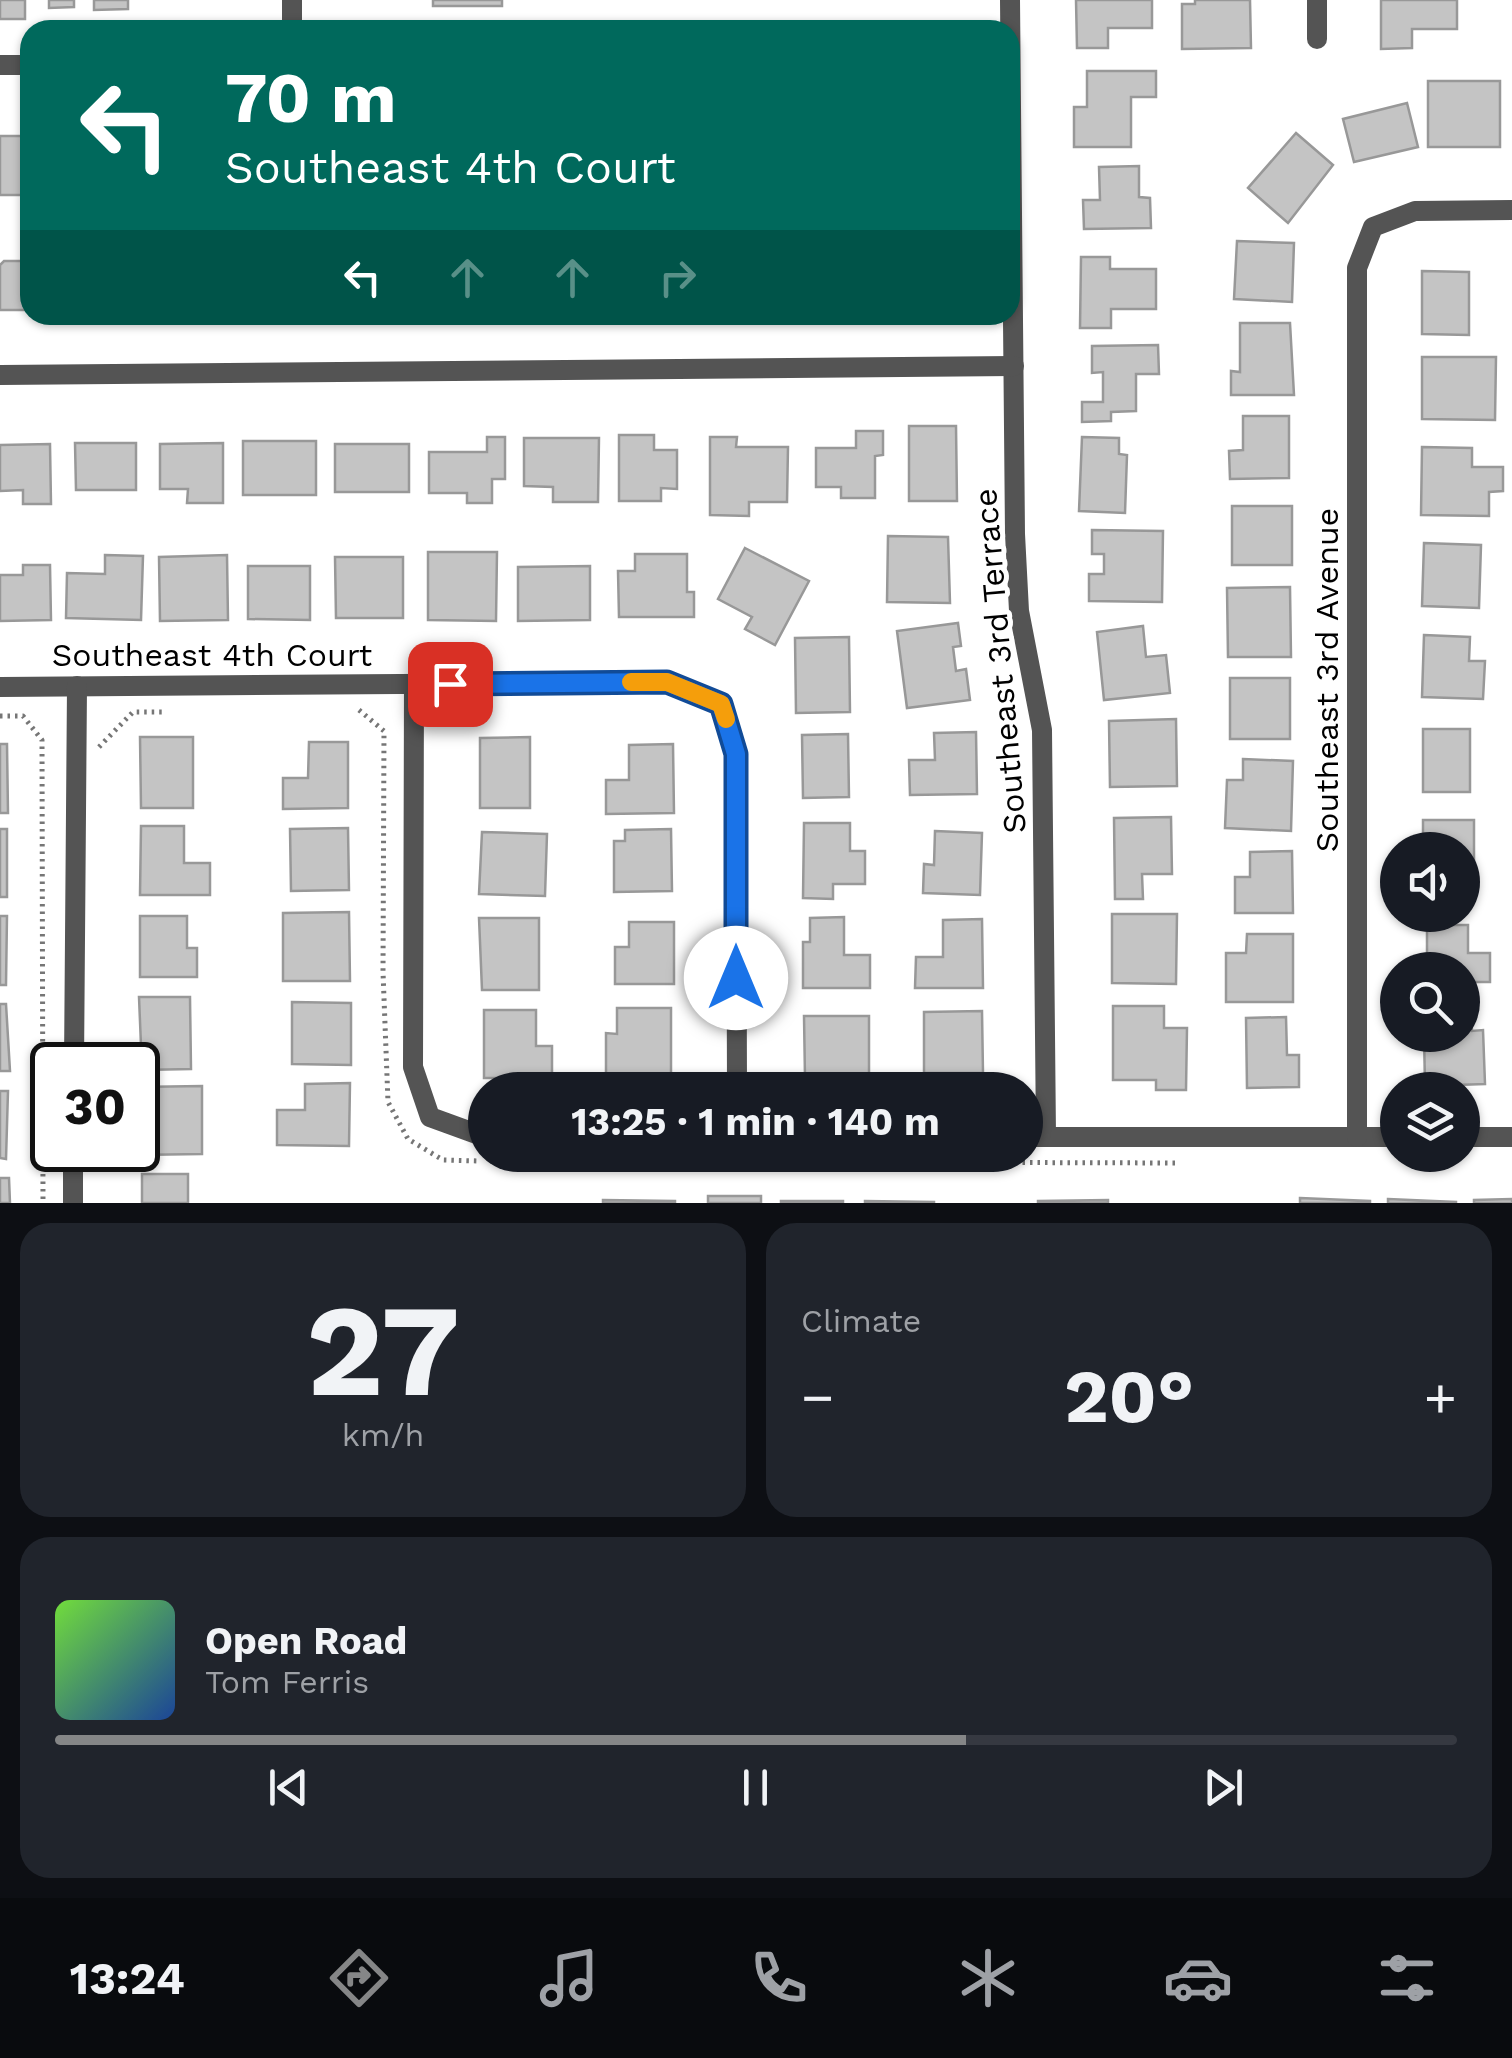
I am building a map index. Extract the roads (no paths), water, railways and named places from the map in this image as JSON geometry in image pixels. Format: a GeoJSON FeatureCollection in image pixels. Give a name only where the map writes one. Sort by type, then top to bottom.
{"type":"FeatureCollection","features":[{"type":"Feature","properties":{"kind":"street"},"geometry":{"type":"LineString","coordinates":[[1317,0],[1317,40]]}},
{"type":"Feature","properties":{"kind":"street","name":"Southeast 3rd Avenue"},"geometry":{"type":"LineString","coordinates":[[1357,1137],[1357,268],[1373,227],[1415,211],[1512,210]]}},
{"type":"Feature","properties":{"kind":"street","name":"Southeast 3rd Terrace"},"geometry":{"type":"LineString","coordinates":[[1013,325],[1020,611],[1042,730],[1036,1072]]}},
{"type":"Feature","properties":{"kind":"street"},"geometry":{"type":"LineString","coordinates":[[0,375],[1014,366]]}},
{"type":"Feature","properties":{"kind":"street","name":"Southeast 4th Court"},"geometry":{"type":"LineString","coordinates":[[0,687],[667,682],[721,704],[736,754],[737,1072]]}},
{"type":"Feature","properties":{"kind":"street"},"geometry":{"type":"LineString","coordinates":[[414,684],[413,1067],[430,1117],[468,1130]]}},
{"type":"Feature","properties":{"kind":"street"},"geometry":{"type":"LineString","coordinates":[[74,1042],[76,686]]}},
{"type":"Feature","properties":{"kind":"street"},"geometry":{"type":"LineString","coordinates":[[1043,1137],[1380,1137]]}},
{"type":"Feature","properties":{"kind":"street"},"geometry":{"type":"LineString","coordinates":[[1480,1137],[1512,1137]]}},
{"type":"Feature","properties":{"kind":"street"},"geometry":{"type":"LineString","coordinates":[[73,1172],[73,1203]]}}]}
